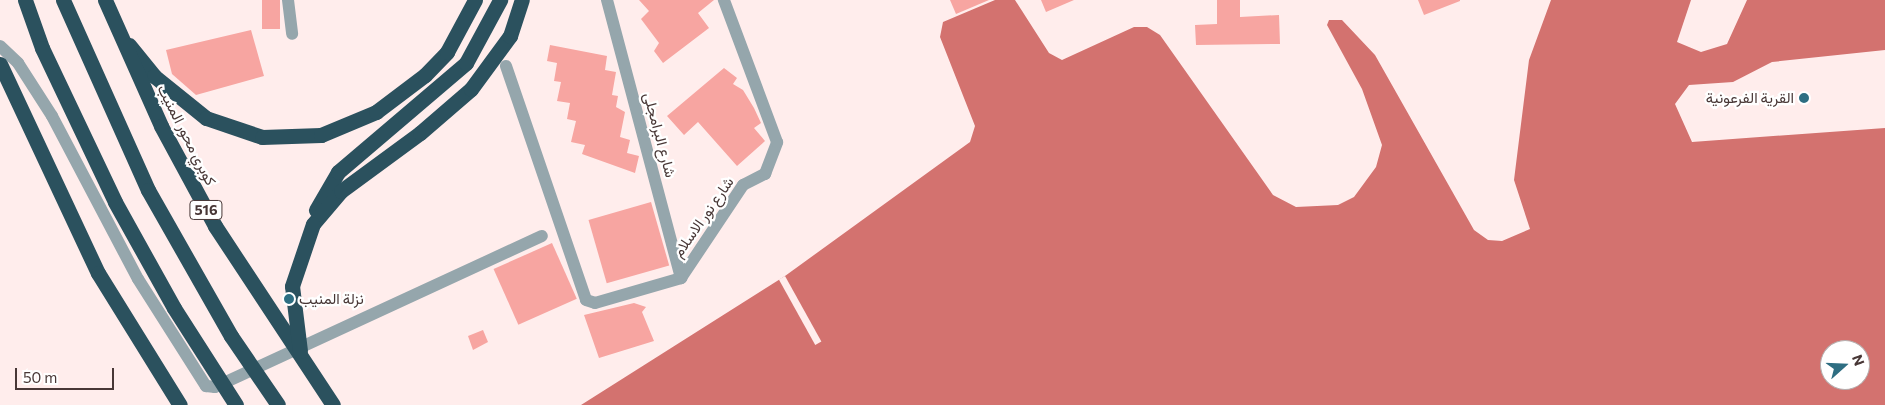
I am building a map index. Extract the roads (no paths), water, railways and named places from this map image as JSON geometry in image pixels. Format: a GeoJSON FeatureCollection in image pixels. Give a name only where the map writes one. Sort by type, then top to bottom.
{"type":"FeatureCollection","features":[{"type":"Feature","properties":{"kind":"highway"},"geometry":{"type":"LineString","coordinates":[[26,0],[42,48],[115,202],[174,308],[236,405]]}},
{"type":"Feature","properties":{"kind":"highway","name":"516"},"geometry":{"type":"LineString","coordinates":[[63,0],[148,190],[231,336],[278,405]]}},
{"type":"Feature","properties":{"kind":"highway","name":"كوبري محور المنيب"},"geometry":{"type":"LineString","coordinates":[[105,0],[161,126],[215,226],[308,371],[333,405]]}},
{"type":"Feature","properties":{"kind":"highway"},"geometry":{"type":"LineString","coordinates":[[114,22],[154,76],[206,118],[233,130],[282,138],[321,135],[350,126],[400,96],[447,52],[475,0]]}},
{"type":"Feature","properties":{"kind":"highway"},"geometry":{"type":"LineString","coordinates":[[308,371],[294,329],[291,300],[296,264],[313,224],[322,196],[338,172],[466,63],[500,0]]}},
{"type":"Feature","properties":{"kind":"highway"},"geometry":{"type":"LineString","coordinates":[[313,224],[341,191],[420,133],[492,64],[510,36],[522,0]]}},
{"type":"Feature","properties":{"kind":"highway"},"geometry":{"type":"LineString","coordinates":[[0,64],[98,273],[180,405]]}},
{"type":"Feature","properties":{"kind":"street"},"geometry":{"type":"LineString","coordinates":[[288,0],[292,34]]}},
{"type":"Feature","properties":{"kind":"street","name":"شارع البرامجلى"},"geometry":{"type":"LineString","coordinates":[[607,0],[681,278]]}},
{"type":"Feature","properties":{"kind":"street","name":"شارع نور الاسلام"},"geometry":{"type":"LineString","coordinates":[[506,66],[586,300],[595,303],[681,278],[743,184],[765,174],[777,142],[724,0]]}},
{"type":"Feature","properties":{"kind":"street"},"geometry":{"type":"LineString","coordinates":[[0,46],[18,63],[52,116],[138,279],[206,386],[215,387],[542,236]]}},
{"type":"Feature","properties":{"kind":"place","name":"القرية الفرعونية"},"geometry":{"type":"Point","coordinates":[1804,98]}},
{"type":"Feature","properties":{"kind":"place","name":"نزلة المنيب"},"geometry":{"type":"Point","coordinates":[289,299]}}]}
